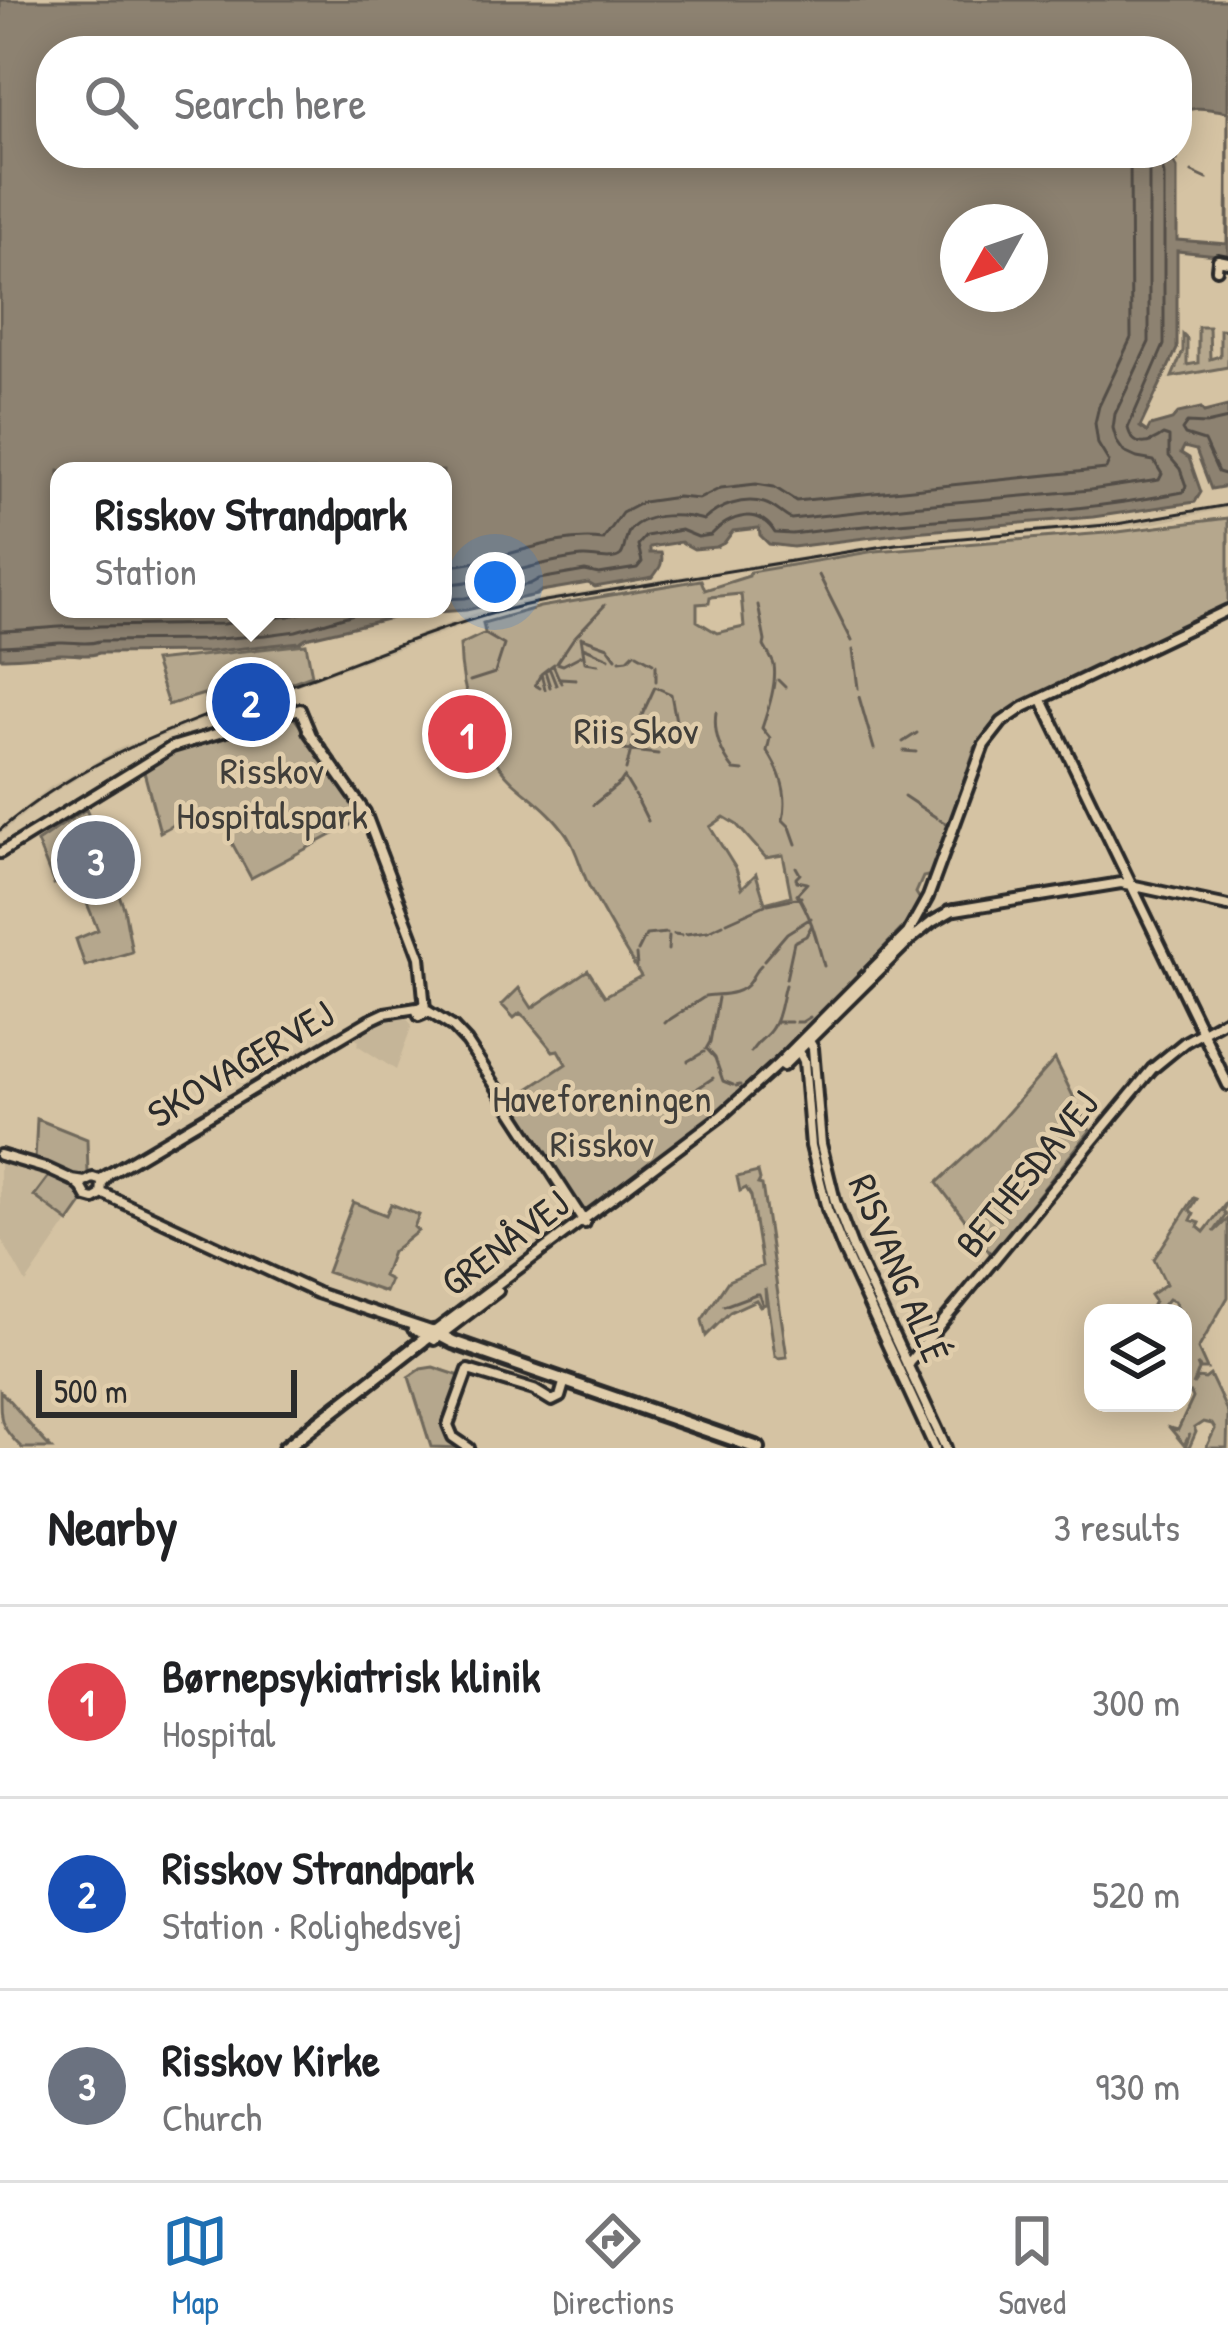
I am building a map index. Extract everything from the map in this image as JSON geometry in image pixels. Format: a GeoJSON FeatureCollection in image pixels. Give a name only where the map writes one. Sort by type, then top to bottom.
{"type":"FeatureCollection","features":[{"type":"Feature","properties":{"kind":"main road"},"geometry":{"type":"LineString","coordinates":[[434,1336],[738,1448]]}},
{"type":"Feature","properties":{"kind":"main road","name":"GRENÅVEJ"},"geometry":{"type":"LineString","coordinates":[[285,1448],[434,1336]]}},
{"type":"Feature","properties":{"kind":"main road","name":"GRENÅVEJ"},"geometry":{"type":"LineString","coordinates":[[296,1448],[434,1336]]}},
{"type":"Feature","properties":{"kind":"main road"},"geometry":{"type":"LineString","coordinates":[[564,1384],[758,1448]]}},
{"type":"Feature","properties":{"kind":"street"},"geometry":{"type":"LineString","coordinates":[[904,944],[927,917],[987,746],[1008,721],[1228,612]]}},
{"type":"Feature","properties":{"kind":"street"},"geometry":{"type":"LineString","coordinates":[[910,929],[928,897],[981,751],[996,727],[1024,707],[1228,612]]}},
{"type":"Feature","properties":{"kind":"street"},"geometry":{"type":"LineString","coordinates":[[1042,702],[1228,1085]]}},
{"type":"Feature","properties":{"kind":"street"},"geometry":{"type":"LineString","coordinates":[[0,853],[172,748],[297,710],[365,812],[418,951],[422,1009],[453,1027],[466,1042],[584,1222]]}},
{"type":"Feature","properties":{"kind":"street"},"geometry":{"type":"LineString","coordinates":[[910,929],[927,917],[952,910],[1110,884],[1130,884],[1228,907]]}},
{"type":"Feature","properties":{"kind":"street"},"geometry":{"type":"LineString","coordinates":[[904,944],[952,910]]}},
{"type":"Feature","properties":{"kind":"street","name":"GRENÅVEJ"},"geometry":{"type":"LineString","coordinates":[[807,1039],[910,929]]}},
{"type":"Feature","properties":{"kind":"street","name":"GRENÅVEJ"},"geometry":{"type":"LineString","coordinates":[[434,1336],[716,1120],[904,944]]}},
{"type":"Feature","properties":{"kind":"street","name":"SKOVAGERVEJ"},"geometry":{"type":"LineString","coordinates":[[103,1183],[363,1024],[386,1013],[422,1009]]}},
{"type":"Feature","properties":{"kind":"street","name":"BETHESDAVEJ"},"geometry":{"type":"LineString","coordinates":[[908,1366],[1152,1069],[1184,1042],[1228,1018]]}},
{"type":"Feature","properties":{"kind":"street","name":"RISVANG ALLÉ"},"geometry":{"type":"LineString","coordinates":[[807,1039],[813,1048],[821,1144],[830,1186],[852,1246],[946,1448]]}},
{"type":"Feature","properties":{"kind":"street","name":"RISVANG ALLÉ"},"geometry":{"type":"LineString","coordinates":[[798,1048],[805,1060],[811,1146],[827,1209],[935,1448]]}},
{"type":"Feature","properties":{"kind":"street"},"geometry":{"type":"LineString","coordinates":[[0,1155],[84,1185]]}},
{"type":"Feature","properties":{"kind":"street"},"geometry":{"type":"LineString","coordinates":[[84,1185],[92,1178],[316,1293],[434,1336]]}},
{"type":"Feature","properties":{"kind":"street"},"geometry":{"type":"LineString","coordinates":[[84,1185],[85,1196],[91,1199],[97,1198],[103,1183]]}},
{"type":"Feature","properties":{"kind":"street"},"geometry":{"type":"LineString","coordinates":[[469,1448],[451,1435],[448,1425],[468,1370],[534,1390],[552,1401],[558,1399],[564,1384]]}},
{"type":"Feature","properties":{"kind":"shaded area"},"geometry":{"type":"Polygon","coordinates":[[[1228,504],[1228,508],[1150,524],[896,545],[495,614],[120,753],[43,799],[0,834],[0,827],[50,787],[120,748],[476,613],[525,601],[896,542],[1139,519],[1228,504]]]}},
{"type":"Feature","properties":{"kind":"shaded area"},"geometry":{"type":"Polygon","coordinates":[[[404,1015],[412,1025],[396,1070],[352,1037],[378,1020],[404,1015]]]}},
{"type":"Feature","properties":{"kind":"shaded area"},"geometry":{"type":"Polygon","coordinates":[[[0,1160],[75,1186],[83,1200],[26,1283],[0,1237],[0,1160]]]}},
{"type":"Feature","properties":{"kind":"green space"},"geometry":{"type":"Polygon","coordinates":[[[1198,327],[1209,327],[1210,359],[1220,356],[1220,329],[1228,330],[1228,367],[1172,377],[1183,351],[1183,335],[1187,365],[1198,363],[1198,327]]]}},
{"type":"Feature","properties":{"kind":"green space","name":"Riis Skov"},"geometry":{"type":"Polygon","coordinates":[[[1228,518],[1228,607],[1003,714],[975,748],[932,875],[923,877],[916,893],[921,901],[908,922],[764,1073],[720,1112],[582,1212],[509,1102],[566,1064],[525,1017],[520,1013],[514,1018],[502,1005],[519,988],[532,1008],[588,970],[605,996],[641,976],[589,886],[567,835],[490,753],[468,700],[460,645],[485,633],[483,623],[540,607],[701,580],[705,590],[750,572],[875,551],[1118,532],[1228,518]],[[741,594],[710,597],[709,603],[697,604],[697,621],[717,633],[744,627],[741,594]],[[724,817],[710,827],[742,888],[756,874],[765,903],[791,896],[783,855],[766,858],[724,817]]]}},
{"type":"Feature","properties":{"kind":"green space"},"geometry":{"type":"Polygon","coordinates":[[[306,644],[312,675],[208,713],[204,694],[168,705],[154,661],[306,644]]]}},
{"type":"Feature","properties":{"kind":"green space","name":"Risskov Hospitalspark"},"geometry":{"type":"Polygon","coordinates":[[[292,715],[358,804],[372,843],[360,820],[251,878],[218,822],[182,820],[160,832],[143,768],[184,747],[292,715]]]}},
{"type":"Feature","properties":{"kind":"green space"},"geometry":{"type":"Polygon","coordinates":[[[86,809],[124,908],[132,952],[85,966],[76,939],[98,930],[76,877],[54,884],[37,842],[86,809]]]}},
{"type":"Feature","properties":{"kind":"green space"},"geometry":{"type":"Polygon","coordinates":[[[1055,1059],[1090,1131],[991,1254],[937,1183],[989,1134],[1055,1059]]]}},
{"type":"Feature","properties":{"kind":"green space"},"geometry":{"type":"Polygon","coordinates":[[[37,1119],[87,1139],[88,1174],[79,1178],[35,1161],[37,1119]]]}},
{"type":"Feature","properties":{"kind":"green space"},"geometry":{"type":"Polygon","coordinates":[[[758,1172],[787,1357],[775,1355],[765,1288],[766,1304],[760,1306],[756,1300],[730,1312],[706,1336],[702,1320],[728,1281],[762,1266],[751,1196],[746,1188],[740,1191],[737,1177],[758,1172]]]}},
{"type":"Feature","properties":{"kind":"green space"},"geometry":{"type":"Polygon","coordinates":[[[49,1176],[78,1188],[83,1202],[69,1222],[34,1196],[49,1176]]]}},
{"type":"Feature","properties":{"kind":"green space"},"geometry":{"type":"Polygon","coordinates":[[[1194,1198],[1191,1220],[1200,1223],[1204,1232],[1227,1202],[1226,1215],[1214,1232],[1228,1219],[1228,1297],[1198,1349],[1207,1369],[1197,1365],[1193,1385],[1210,1375],[1228,1413],[1227,1448],[1206,1448],[1215,1429],[1212,1424],[1203,1422],[1194,1428],[1189,1448],[1185,1448],[1190,1434],[1184,1445],[1170,1428],[1178,1430],[1186,1412],[1192,1412],[1192,1304],[1168,1299],[1152,1304],[1150,1295],[1166,1284],[1154,1259],[1194,1198]]]}},
{"type":"Feature","properties":{"kind":"green space"},"geometry":{"type":"Polygon","coordinates":[[[353,1202],[386,1215],[391,1204],[419,1215],[414,1227],[418,1231],[392,1252],[383,1276],[390,1280],[385,1292],[327,1272],[353,1202]]]}},
{"type":"Feature","properties":{"kind":"green space"},"geometry":{"type":"Polygon","coordinates":[[[433,1367],[460,1376],[445,1424],[463,1448],[431,1447],[409,1377],[433,1367]]]}},
{"type":"Feature","properties":{"kind":"green space"},"geometry":{"type":"Polygon","coordinates":[[[0,1391],[51,1448],[22,1448],[15,1441],[3,1423],[0,1391]]]}},
{"type":"Feature","properties":{"kind":"water"},"geometry":{"type":"Polygon","coordinates":[[[0,0],[1228,0],[1228,112],[1228,256],[1177,251],[1177,349],[1140,427],[1147,432],[1178,413],[1228,406],[1228,486],[1211,489],[1196,450],[1184,447],[1181,453],[1189,458],[1201,492],[1195,502],[793,547],[769,544],[759,528],[733,531],[716,547],[694,549],[681,542],[650,547],[650,553],[662,557],[653,577],[595,587],[588,583],[452,611],[452,462],[50,462],[50,618],[391,618],[300,642],[207,652],[0,658],[0,0]]]}},
{"type":"Feature","properties":{"kind":"waterway"},"geometry":{"type":"LineString","coordinates":[[1192,172],[1207,179]]}},
{"type":"Feature","properties":{"kind":"waterway"},"geometry":{"type":"LineString","coordinates":[[819,575],[852,641]]}},
{"type":"Feature","properties":{"kind":"waterway"},"geometry":{"type":"LineString","coordinates":[[582,655],[563,665],[557,663],[605,605]]}},
{"type":"Feature","properties":{"kind":"waterway"},"geometry":{"type":"LineString","coordinates":[[758,605],[764,646],[775,672],[762,728],[770,738],[767,751],[783,784],[783,820],[796,844]]}},
{"type":"Feature","properties":{"kind":"waterway"},"geometry":{"type":"LineString","coordinates":[[470,681],[495,673],[504,645],[485,634]]}},
{"type":"Feature","properties":{"kind":"waterway"},"geometry":{"type":"LineString","coordinates":[[581,637],[585,662],[598,664]]}},
{"type":"Feature","properties":{"kind":"waterway"},"geometry":{"type":"LineString","coordinates":[[583,638],[608,647],[616,658]]}},
{"type":"Feature","properties":{"kind":"waterway"},"geometry":{"type":"LineString","coordinates":[[583,647],[609,658]]}},
{"type":"Feature","properties":{"kind":"waterway"},"geometry":{"type":"LineString","coordinates":[[853,650],[858,688]]}},
{"type":"Feature","properties":{"kind":"waterway"},"geometry":{"type":"LineString","coordinates":[[620,660],[634,653]]}},
{"type":"Feature","properties":{"kind":"waterway"},"geometry":{"type":"LineString","coordinates":[[637,654],[653,663]]}},
{"type":"Feature","properties":{"kind":"waterway"},"geometry":{"type":"LineString","coordinates":[[540,688],[535,685],[541,674],[554,664]]}},
{"type":"Feature","properties":{"kind":"waterway"},"geometry":{"type":"LineString","coordinates":[[553,665],[561,683]]}},
{"type":"Feature","properties":{"kind":"waterway"},"geometry":{"type":"LineString","coordinates":[[656,665],[656,681]]}},
{"type":"Feature","properties":{"kind":"waterway"},"geometry":{"type":"LineString","coordinates":[[550,670],[556,685]]}},
{"type":"Feature","properties":{"kind":"waterway"},"geometry":{"type":"LineString","coordinates":[[545,671],[550,687]]}},
{"type":"Feature","properties":{"kind":"waterway"},"geometry":{"type":"LineString","coordinates":[[541,674],[545,689]]}},
{"type":"Feature","properties":{"kind":"waterway"},"geometry":{"type":"LineString","coordinates":[[560,678],[576,679]]}},
{"type":"Feature","properties":{"kind":"waterway"},"geometry":{"type":"LineString","coordinates":[[778,680],[785,687]]}},
{"type":"Feature","properties":{"kind":"waterway"},"geometry":{"type":"LineString","coordinates":[[641,717],[655,687],[671,694],[676,721]]}},
{"type":"Feature","properties":{"kind":"waterway"},"geometry":{"type":"LineString","coordinates":[[859,697],[874,749]]}},
{"type":"Feature","properties":{"kind":"waterway"},"geometry":{"type":"LineString","coordinates":[[716,712],[722,750],[734,770],[743,771]]}},
{"type":"Feature","properties":{"kind":"waterway"},"geometry":{"type":"LineString","coordinates":[[637,728],[639,721]]}},
{"type":"Feature","properties":{"kind":"waterway"},"geometry":{"type":"LineString","coordinates":[[903,742],[917,733]]}},
{"type":"Feature","properties":{"kind":"waterway"},"geometry":{"type":"LineString","coordinates":[[626,770],[634,737]]}},
{"type":"Feature","properties":{"kind":"waterway"},"geometry":{"type":"LineString","coordinates":[[623,750],[658,754]]}},
{"type":"Feature","properties":{"kind":"waterway"},"geometry":{"type":"LineString","coordinates":[[904,751],[916,752]]}},
{"type":"Feature","properties":{"kind":"waterway"},"geometry":{"type":"LineString","coordinates":[[593,805],[624,777],[633,792]]}},
{"type":"Feature","properties":{"kind":"waterway"},"geometry":{"type":"LineString","coordinates":[[635,795],[648,821]]}},
{"type":"Feature","properties":{"kind":"waterway"},"geometry":{"type":"LineString","coordinates":[[904,796],[937,818]]}},
{"type":"Feature","properties":{"kind":"waterway"},"geometry":{"type":"LineString","coordinates":[[940,820],[947,824]]}},
{"type":"Feature","properties":{"kind":"waterway"},"geometry":{"type":"LineString","coordinates":[[796,867],[797,881],[807,883],[797,894],[824,966]]}},
{"type":"Feature","properties":{"kind":"waterway"},"geometry":{"type":"LineString","coordinates":[[768,904],[801,897]]}},
{"type":"Feature","properties":{"kind":"waterway"},"geometry":{"type":"LineString","coordinates":[[727,922],[765,905]]}},
{"type":"Feature","properties":{"kind":"waterway"},"geometry":{"type":"LineString","coordinates":[[764,960],[787,933],[811,918]]}},
{"type":"Feature","properties":{"kind":"waterway"},"geometry":{"type":"LineString","coordinates":[[686,934],[723,924]]}},
{"type":"Feature","properties":{"kind":"waterway"},"geometry":{"type":"LineString","coordinates":[[786,979],[794,942],[806,936],[812,925]]}},
{"type":"Feature","properties":{"kind":"waterway"},"geometry":{"type":"LineString","coordinates":[[638,951],[646,935],[667,933]]}},
{"type":"Feature","properties":{"kind":"waterway"},"geometry":{"type":"LineString","coordinates":[[674,934],[682,935]]}},
{"type":"Feature","properties":{"kind":"waterway"},"geometry":{"type":"LineString","coordinates":[[668,950],[669,936]]}},
{"type":"Feature","properties":{"kind":"waterway"},"geometry":{"type":"LineString","coordinates":[[636,955],[637,967]]}},
{"type":"Feature","properties":{"kind":"waterway"},"geometry":{"type":"LineString","coordinates":[[705,996],[741,989],[761,965]]}},
{"type":"Feature","properties":{"kind":"waterway"},"geometry":{"type":"LineString","coordinates":[[751,1052],[775,1024],[785,985]]}},
{"type":"Feature","properties":{"kind":"waterway"},"geometry":{"type":"LineString","coordinates":[[669,1020],[703,998]]}},
{"type":"Feature","properties":{"kind":"waterway"},"geometry":{"type":"LineString","coordinates":[[706,1049],[718,998]]}},
{"type":"Feature","properties":{"kind":"waterway"},"geometry":{"type":"LineString","coordinates":[[796,1022],[810,1017]]}},
{"type":"Feature","properties":{"kind":"waterway"},"geometry":{"type":"LineString","coordinates":[[775,1022],[791,1022]]}},
{"type":"Feature","properties":{"kind":"waterway"},"geometry":{"type":"LineString","coordinates":[[708,1050],[723,1081],[733,1085]]}},
{"type":"Feature","properties":{"kind":"waterway"},"geometry":{"type":"LineString","coordinates":[[688,1061],[704,1052]]}},
{"type":"Feature","properties":{"kind":"waterway"},"geometry":{"type":"LineString","coordinates":[[698,1088],[713,1078]]}},
{"type":"Feature","properties":{"kind":"waterway"},"geometry":{"type":"LineString","coordinates":[[736,1086],[740,1085]]}},
{"type":"Feature","properties":{"kind":"waterway"},"geometry":{"type":"LineString","coordinates":[[724,1306],[756,1294],[762,1303]]}},
{"type":"Feature","properties":{"kind":"tram line"},"geometry":{"type":"LineString","coordinates":[[0,830],[72,778],[152,738],[430,633],[516,607],[896,544],[1117,524],[1228,505]]}},
{"type":"Feature","properties":{"kind":"place","name":"Risskov Strandpark"},"geometry":{"type":"Point","coordinates":[251,702]}},
{"type":"Feature","properties":{"kind":"place","name":"Børnepsykiatrisk klinik"},"geometry":{"type":"Point","coordinates":[467,734]}},
{"type":"Feature","properties":{"kind":"place","name":"Risskov Kirke"},"geometry":{"type":"Point","coordinates":[96,860]}},
{"type":"Feature","properties":{"kind":"park label","name":"Haveforeningen Risskov"},"geometry":{"type":"Point","coordinates":[602,1120]}}]}
